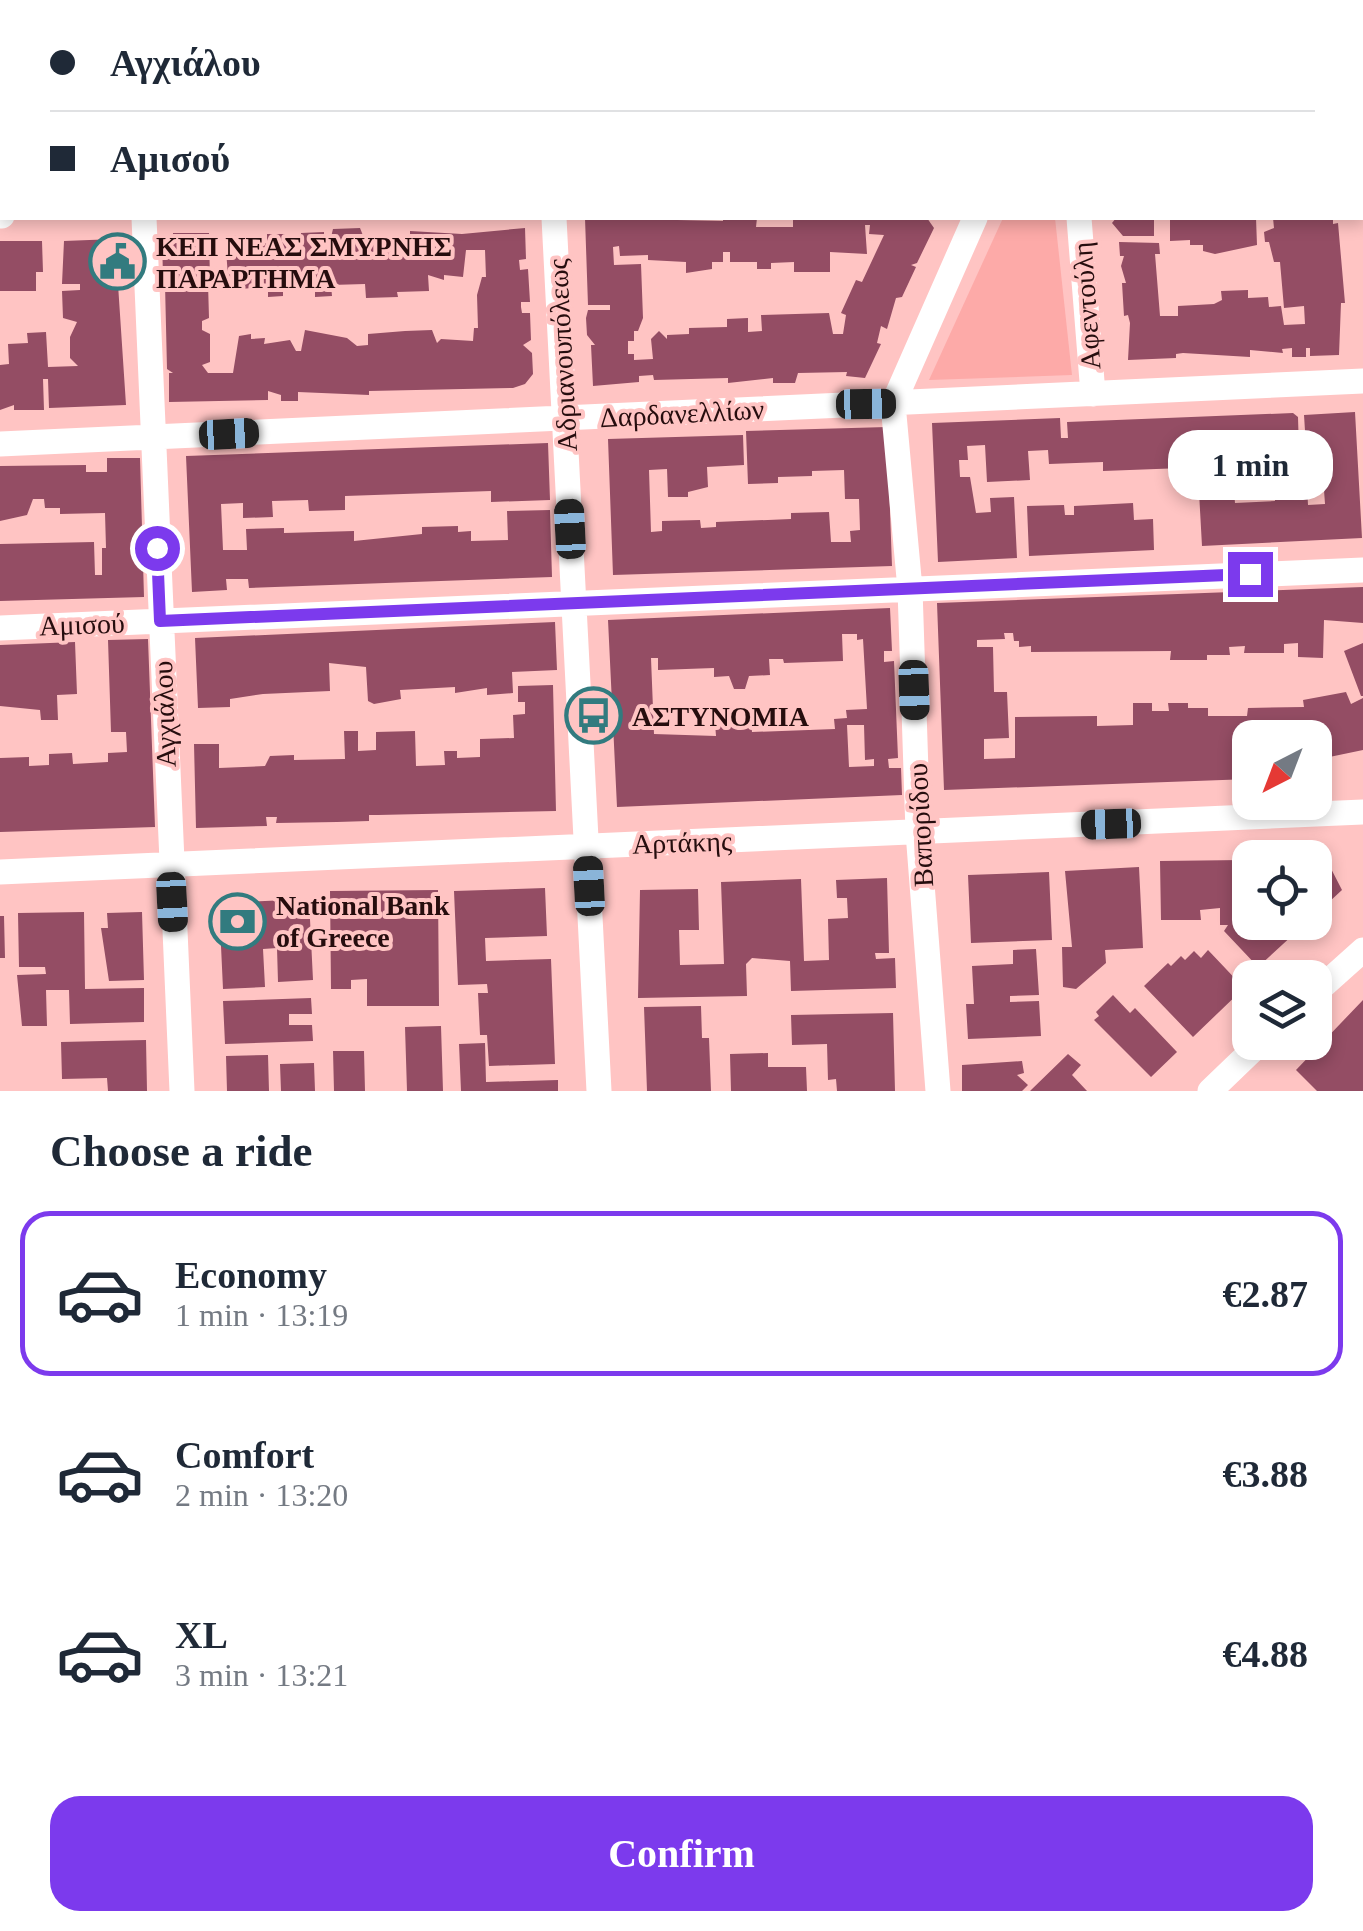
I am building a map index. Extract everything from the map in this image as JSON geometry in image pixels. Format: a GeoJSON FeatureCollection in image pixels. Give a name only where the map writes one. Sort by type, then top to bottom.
{"type":"FeatureCollection","features":[{"type":"Feature","properties":{"kind":"street","name":"Αγχιάλου"},"geometry":{"type":"LineString","coordinates":[[144,220],[182,1091]]}},
{"type":"Feature","properties":{"kind":"street","name":"Αδριανουπόλεως"},"geometry":{"type":"LineString","coordinates":[[554,220],[599,1091]]}},
{"type":"Feature","properties":{"kind":"street","name":"Βαπορίδου"},"geometry":{"type":"LineString","coordinates":[[938,1091],[918,832],[910,589],[893,404],[974,220]]}},
{"type":"Feature","properties":{"kind":"street","name":"Αφεντούλη"},"geometry":{"type":"LineString","coordinates":[[1079,220],[1092,394]]}},
{"type":"Feature","properties":{"kind":"street","name":"Δαρδανελλίων"},"geometry":{"type":"LineString","coordinates":[[0,444],[1363,381]]}},
{"type":"Feature","properties":{"kind":"street","name":"Αμισού"},"geometry":{"type":"LineString","coordinates":[[0,628],[1363,570]]}},
{"type":"Feature","properties":{"kind":"street","name":"Αρτάκης"},"geometry":{"type":"LineString","coordinates":[[0,872],[1363,812]]}},
{"type":"Feature","properties":{"kind":"street"},"geometry":{"type":"LineString","coordinates":[[1332,977],[1363,950]]}},
{"type":"Feature","properties":{"kind":"street"},"geometry":{"type":"LineString","coordinates":[[1210,1091],[1242,1060]]}},
{"type":"Feature","properties":{"kind":"shaded area"},"geometry":{"type":"Polygon","coordinates":[[[1002,220],[1055,220],[1072,375],[929,380],[1002,220]]]}},
{"type":"Feature","properties":{"kind":"building"},"geometry":{"type":"Polygon","coordinates":[[[585,220],[757,220],[756,227],[793,227],[793,220],[928,220],[934,228],[917,263],[911,265],[916,267],[902,297],[896,298],[887,329],[881,326],[877,343],[881,344],[865,378],[846,376],[847,372],[798,373],[795,383],[773,383],[773,378],[728,383],[728,378],[654,380],[653,375],[639,376],[639,382],[593,386],[591,345],[595,345],[587,335],[586,318],[588,310],[610,310],[610,305],[588,305],[585,220]],[[865,225],[867,254],[830,252],[830,272],[794,272],[794,262],[771,263],[771,269],[757,269],[757,262],[730,262],[730,252],[723,252],[723,262],[712,262],[712,269],[686,273],[686,262],[648,260],[648,255],[620,256],[619,246],[613,247],[614,265],[641,264],[643,318],[638,331],[634,331],[634,341],[628,341],[628,354],[634,354],[634,360],[653,359],[651,339],[659,331],[667,339],[667,335],[689,334],[689,328],[727,327],[727,319],[748,318],[748,332],[762,331],[761,315],[829,313],[833,334],[843,334],[846,315],[841,313],[856,280],[862,282],[884,235],[869,234],[870,225],[865,225]]]}},
{"type":"Feature","properties":{"kind":"building"},"geometry":{"type":"Polygon","coordinates":[[[1154,220],[1154,236],[1123,236],[1112,223],[1154,220]]]}},
{"type":"Feature","properties":{"kind":"building"},"geometry":{"type":"Polygon","coordinates":[[[1170,220],[1256,220],[1257,245],[1215,254],[1203,251],[1203,245],[1190,245],[1190,240],[1170,241],[1170,220]]]}},
{"type":"Feature","properties":{"kind":"building"},"geometry":{"type":"Polygon","coordinates":[[[1273,220],[1338,223],[1345,303],[1341,303],[1339,355],[1310,356],[1310,348],[1306,348],[1306,357],[1292,357],[1292,348],[1282,349],[1283,353],[1250,350],[1250,357],[1183,353],[1176,354],[1176,358],[1128,360],[1130,323],[1128,315],[1124,316],[1122,283],[1126,283],[1119,242],[1159,243],[1160,254],[1155,254],[1160,316],[1178,316],[1178,306],[1214,304],[1222,300],[1221,291],[1248,290],[1248,298],[1268,297],[1269,307],[1281,306],[1284,325],[1305,324],[1304,306],[1284,308],[1280,262],[1274,262],[1269,242],[1265,242],[1264,232],[1274,228],[1273,220]]]}},
{"type":"Feature","properties":{"kind":"building"},"geometry":{"type":"Polygon","coordinates":[[[360,228],[364,238],[410,237],[410,231],[462,234],[525,228],[526,259],[519,260],[520,270],[528,269],[530,302],[521,302],[521,307],[522,313],[530,313],[531,340],[523,345],[532,353],[533,374],[525,384],[513,388],[369,391],[369,395],[298,392],[298,401],[281,401],[281,395],[268,391],[268,400],[169,402],[169,373],[173,373],[167,369],[165,284],[171,280],[163,277],[162,238],[173,238],[173,233],[209,233],[210,280],[203,280],[208,283],[209,318],[202,321],[202,330],[210,334],[210,362],[202,365],[208,373],[233,373],[239,336],[251,334],[251,339],[265,338],[264,344],[290,340],[296,351],[301,351],[305,330],[347,338],[357,346],[368,345],[368,334],[405,331],[432,330],[437,343],[441,339],[473,341],[474,328],[478,328],[477,295],[482,277],[486,277],[485,250],[466,250],[463,277],[444,275],[444,280],[428,275],[429,291],[397,292],[398,297],[366,298],[365,284],[331,285],[332,296],[315,297],[315,283],[306,283],[306,274],[291,274],[292,290],[283,291],[283,296],[268,297],[263,272],[258,272],[258,283],[252,288],[229,290],[225,236],[259,235],[258,244],[267,243],[267,234],[294,234],[294,242],[301,242],[301,233],[324,232],[324,241],[330,241],[333,229],[360,228]]]}},
{"type":"Feature","properties":{"kind":"building"},"geometry":{"type":"Polygon","coordinates":[[[115,239],[126,405],[49,408],[48,379],[43,379],[44,410],[14,410],[14,405],[0,410],[0,365],[9,364],[8,344],[28,343],[27,333],[46,332],[48,367],[78,366],[70,358],[70,337],[77,322],[63,318],[62,291],[80,290],[80,284],[62,284],[64,241],[115,239]]]}},
{"type":"Feature","properties":{"kind":"building"},"geometry":{"type":"Polygon","coordinates":[[[0,241],[42,241],[43,272],[36,272],[36,291],[0,291],[0,241]]]}},
{"type":"Feature","properties":{"kind":"building"},"geometry":{"type":"Polygon","coordinates":[[[1355,412],[1362,538],[1202,546],[1199,492],[1234,491],[1235,503],[1275,501],[1274,487],[1307,486],[1308,505],[1325,504],[1322,462],[1307,462],[1304,415],[1355,412]]]}},
{"type":"Feature","properties":{"kind":"building"},"geometry":{"type":"Polygon","coordinates":[[[1293,413],[1298,417],[1299,452],[1274,452],[1274,446],[1262,446],[1263,457],[1236,458],[1236,466],[1103,471],[1103,462],[1049,464],[1048,450],[1028,451],[1030,480],[987,482],[985,445],[967,446],[968,460],[959,460],[960,477],[970,477],[976,513],[991,512],[990,498],[1014,497],[1017,558],[938,562],[932,423],[1060,418],[1061,438],[1068,438],[1067,422],[1293,413]]]}},
{"type":"Feature","properties":{"kind":"building"},"geometry":{"type":"Polygon","coordinates":[[[887,427],[892,566],[613,575],[608,439],[743,435],[744,465],[707,467],[708,487],[688,492],[688,497],[668,497],[667,469],[649,470],[651,532],[662,531],[662,521],[700,520],[701,528],[716,527],[716,522],[791,519],[791,513],[829,512],[831,542],[851,542],[850,531],[860,530],[859,499],[845,499],[844,470],[812,471],[812,476],[778,477],[778,483],[748,484],[746,431],[887,427]]]}},
{"type":"Feature","properties":{"kind":"building"},"geometry":{"type":"Polygon","coordinates":[[[548,443],[550,500],[491,502],[491,491],[345,496],[345,510],[309,511],[308,500],[272,501],[273,517],[243,518],[243,503],[221,504],[223,550],[247,550],[246,529],[284,528],[284,533],[354,531],[354,541],[422,534],[422,527],[458,526],[458,532],[471,531],[471,541],[508,540],[507,511],[550,510],[552,577],[249,588],[248,579],[226,579],[227,590],[192,592],[186,456],[548,443]]]}},
{"type":"Feature","properties":{"kind":"building"},"geometry":{"type":"Polygon","coordinates":[[[107,458],[140,458],[144,597],[0,601],[0,544],[94,542],[95,575],[102,575],[102,548],[106,548],[105,513],[60,514],[60,508],[45,508],[44,499],[33,499],[27,515],[0,521],[0,466],[86,465],[86,472],[107,472],[107,458]]]}},
{"type":"Feature","properties":{"kind":"building"},"geometry":{"type":"Polygon","coordinates":[[[1133,503],[1134,520],[1153,519],[1154,550],[1029,556],[1027,506],[1064,505],[1065,515],[1074,515],[1074,506],[1133,503]]]}},
{"type":"Feature","properties":{"kind":"building"},"geometry":{"type":"Polygon","coordinates":[[[1363,587],[1363,623],[1324,620],[1323,658],[1298,657],[1298,643],[1284,644],[1284,653],[1244,653],[1245,646],[1229,647],[1230,655],[1207,655],[1207,660],[1170,660],[1171,651],[1031,652],[1031,646],[1019,647],[1013,633],[1004,633],[1005,639],[977,640],[977,647],[993,647],[994,692],[1007,692],[1009,738],[984,739],[984,759],[1015,758],[1015,717],[1097,716],[1097,726],[1133,725],[1133,703],[1152,703],[1152,711],[1169,711],[1168,703],[1188,703],[1188,708],[1208,708],[1208,716],[1247,716],[1248,708],[1304,707],[1303,700],[1346,692],[1351,704],[1363,698],[1363,750],[1332,756],[1332,720],[1232,720],[1232,780],[944,790],[937,603],[1363,587]]]}},
{"type":"Feature","properties":{"kind":"building"},"geometry":{"type":"Polygon","coordinates":[[[890,608],[892,651],[884,651],[884,662],[894,661],[898,758],[888,759],[889,768],[901,768],[902,795],[617,807],[608,620],[890,608]],[[842,634],[843,661],[784,663],[783,659],[769,659],[770,675],[749,676],[745,689],[734,689],[729,676],[714,677],[714,668],[658,670],[658,658],[651,658],[654,734],[716,736],[715,723],[751,722],[752,732],[835,729],[834,719],[847,718],[846,710],[867,709],[863,639],[857,640],[857,634],[842,634]],[[847,725],[849,767],[874,766],[874,759],[865,760],[864,725],[847,725]]]}},
{"type":"Feature","properties":{"kind":"building"},"geometry":{"type":"Polygon","coordinates":[[[555,622],[557,670],[512,672],[513,693],[487,695],[487,688],[455,693],[455,687],[400,690],[401,699],[374,704],[368,701],[366,667],[329,663],[330,691],[263,694],[230,699],[230,707],[198,708],[195,638],[555,622]]]}},
{"type":"Feature","properties":{"kind":"building"},"geometry":{"type":"Polygon","coordinates":[[[148,639],[155,827],[0,832],[0,758],[29,757],[29,766],[49,765],[49,754],[72,753],[73,764],[108,762],[108,753],[127,752],[126,732],[111,732],[108,640],[148,639]]]}},
{"type":"Feature","properties":{"kind":"building"},"geometry":{"type":"Polygon","coordinates":[[[75,642],[77,694],[57,695],[58,720],[41,720],[40,710],[0,706],[0,645],[75,642]]]}},
{"type":"Feature","properties":{"kind":"building"},"geometry":{"type":"Polygon","coordinates":[[[1363,643],[1363,696],[1361,696],[1344,651],[1363,643]]]}},
{"type":"Feature","properties":{"kind":"building"},"geometry":{"type":"Polygon","coordinates":[[[553,685],[556,811],[369,815],[369,821],[337,822],[276,823],[277,817],[266,817],[267,826],[196,828],[194,744],[219,744],[219,768],[265,766],[270,756],[294,755],[294,760],[345,759],[344,731],[358,731],[358,751],[376,750],[376,732],[415,731],[416,766],[445,765],[444,751],[457,751],[457,758],[480,757],[480,739],[514,738],[513,715],[525,714],[525,702],[518,702],[518,686],[553,685]]]}},
{"type":"Feature","properties":{"kind":"building"},"geometry":{"type":"Polygon","coordinates":[[[1232,860],[1232,939],[1224,931],[1228,925],[1220,925],[1220,908],[1200,910],[1201,920],[1161,920],[1160,861],[1232,860]]]}},
{"type":"Feature","properties":{"kind":"building"},"geometry":{"type":"Polygon","coordinates":[[[1139,867],[1143,948],[1105,950],[1106,963],[1076,989],[1063,987],[1062,947],[1072,947],[1065,871],[1139,867]]]}},
{"type":"Feature","properties":{"kind":"building"},"geometry":{"type":"Polygon","coordinates":[[[1332,871],[1342,890],[1332,899],[1332,871]]]}},
{"type":"Feature","properties":{"kind":"building"},"geometry":{"type":"Polygon","coordinates":[[[1049,872],[1052,940],[971,943],[968,875],[1049,872]]]}},
{"type":"Feature","properties":{"kind":"building"},"geometry":{"type":"Polygon","coordinates":[[[887,878],[889,953],[875,953],[876,959],[895,958],[896,988],[791,991],[790,961],[752,958],[746,964],[747,996],[638,998],[640,890],[698,889],[699,930],[679,930],[680,965],[724,964],[721,882],[801,879],[804,961],[829,960],[828,919],[848,918],[847,898],[837,898],[836,880],[887,878]]]}},
{"type":"Feature","properties":{"kind":"building"},"geometry":{"type":"Polygon","coordinates":[[[545,888],[547,936],[485,938],[486,961],[551,959],[555,1064],[489,1066],[487,1035],[480,1035],[478,993],[488,993],[487,984],[458,985],[454,891],[545,888]]]}},
{"type":"Feature","properties":{"kind":"building"},"geometry":{"type":"Polygon","coordinates":[[[438,890],[439,1006],[367,1006],[367,979],[351,980],[351,989],[331,989],[330,891],[438,890]]]}},
{"type":"Feature","properties":{"kind":"building"},"geometry":{"type":"Polygon","coordinates":[[[309,899],[313,980],[278,982],[277,948],[263,949],[265,987],[223,989],[219,903],[309,899]]]}},
{"type":"Feature","properties":{"kind":"building"},"geometry":{"type":"Polygon","coordinates":[[[84,912],[85,989],[144,988],[144,1022],[70,1024],[69,990],[46,990],[47,1026],[22,1026],[17,975],[46,974],[45,967],[19,967],[18,913],[84,912]]]}},
{"type":"Feature","properties":{"kind":"building"},"geometry":{"type":"Polygon","coordinates":[[[142,912],[144,980],[109,981],[101,928],[108,928],[107,913],[142,912]]]}},
{"type":"Feature","properties":{"kind":"building"},"geometry":{"type":"Polygon","coordinates":[[[0,916],[4,916],[5,958],[0,958],[0,916]]]}},
{"type":"Feature","properties":{"kind":"building"},"geometry":{"type":"Polygon","coordinates":[[[1232,940],[1287,940],[1266,960],[1251,960],[1232,940]]]}},
{"type":"Feature","properties":{"kind":"building"},"geometry":{"type":"Polygon","coordinates":[[[1036,949],[1039,995],[1010,996],[1010,1002],[1039,1001],[1041,1036],[968,1039],[966,1004],[974,1004],[972,966],[1013,964],[1013,950],[1036,949]]]}},
{"type":"Feature","properties":{"kind":"building"},"geometry":{"type":"Polygon","coordinates":[[[1208,950],[1232,975],[1232,1000],[1193,1037],[1144,986],[1181,956],[1185,960],[1194,951],[1201,958],[1208,950]]]}},
{"type":"Feature","properties":{"kind":"building"},"geometry":{"type":"Polygon","coordinates":[[[1113,995],[1130,1013],[1135,1008],[1177,1052],[1151,1077],[1094,1020],[1099,1016],[1096,1012],[1113,995]]]}},
{"type":"Feature","properties":{"kind":"building"},"geometry":{"type":"Polygon","coordinates":[[[311,998],[312,1014],[289,1014],[289,1025],[312,1025],[313,1041],[225,1044],[223,1001],[311,998]]]}},
{"type":"Feature","properties":{"kind":"building"},"geometry":{"type":"Polygon","coordinates":[[[1363,1000],[1363,1091],[1317,1091],[1296,1070],[1306,1060],[1332,1060],[1332,1032],[1363,1000]]]}},
{"type":"Feature","properties":{"kind":"building"},"geometry":{"type":"Polygon","coordinates":[[[701,1006],[702,1038],[709,1038],[711,1091],[647,1091],[644,1007],[701,1006]]]}},
{"type":"Feature","properties":{"kind":"building"},"geometry":{"type":"Polygon","coordinates":[[[893,1013],[895,1091],[837,1091],[836,1079],[828,1080],[827,1044],[792,1045],[791,1015],[893,1013]]]}},
{"type":"Feature","properties":{"kind":"building"},"geometry":{"type":"Polygon","coordinates":[[[441,1026],[443,1091],[407,1091],[405,1027],[441,1026]]]}},
{"type":"Feature","properties":{"kind":"building"},"geometry":{"type":"Polygon","coordinates":[[[146,1040],[147,1091],[108,1091],[107,1078],[62,1079],[61,1042],[146,1040]]]}},
{"type":"Feature","properties":{"kind":"building"},"geometry":{"type":"Polygon","coordinates":[[[485,1043],[486,1082],[558,1080],[558,1091],[461,1091],[459,1044],[485,1043]]]}},
{"type":"Feature","properties":{"kind":"building"},"geometry":{"type":"Polygon","coordinates":[[[333,1051],[364,1051],[365,1091],[334,1091],[333,1051]]]}},
{"type":"Feature","properties":{"kind":"building"},"geometry":{"type":"Polygon","coordinates":[[[768,1053],[768,1067],[806,1067],[807,1091],[731,1091],[730,1054],[768,1053]]]}},
{"type":"Feature","properties":{"kind":"building"},"geometry":{"type":"Polygon","coordinates":[[[1068,1054],[1081,1065],[1072,1075],[1087,1091],[1030,1091],[1068,1054]]]}},
{"type":"Feature","properties":{"kind":"building"},"geometry":{"type":"Polygon","coordinates":[[[268,1055],[269,1091],[227,1091],[226,1056],[268,1055]]]}},
{"type":"Feature","properties":{"kind":"building"},"geometry":{"type":"Polygon","coordinates":[[[1022,1061],[1024,1073],[1017,1075],[1028,1085],[1022,1091],[962,1091],[962,1065],[1022,1061]]]}},
{"type":"Feature","properties":{"kind":"building"},"geometry":{"type":"Polygon","coordinates":[[[314,1063],[315,1091],[281,1091],[280,1064],[314,1063]]]}},
{"type":"Feature","properties":{"kind":"place","name":"ΚΕΠ ΝΕΑΣ ΣΜΥΡΝΗΣ ΠΑΡΑΡΤΗΜΑ"},"geometry":{"type":"Point","coordinates":[117,262]}},
{"type":"Feature","properties":{"kind":"place","name":"ΑΣΤΥΝΟΜΙΑ"},"geometry":{"type":"Point","coordinates":[593,716]}},
{"type":"Feature","properties":{"kind":"place","name":"National Bank of Greece"},"geometry":{"type":"Point","coordinates":[237,921]}},
{"type":"Feature","properties":{"kind":"route"},"geometry":{"type":"LineString","coordinates":[[157,548],[160,621],[1250,574]]}}]}
